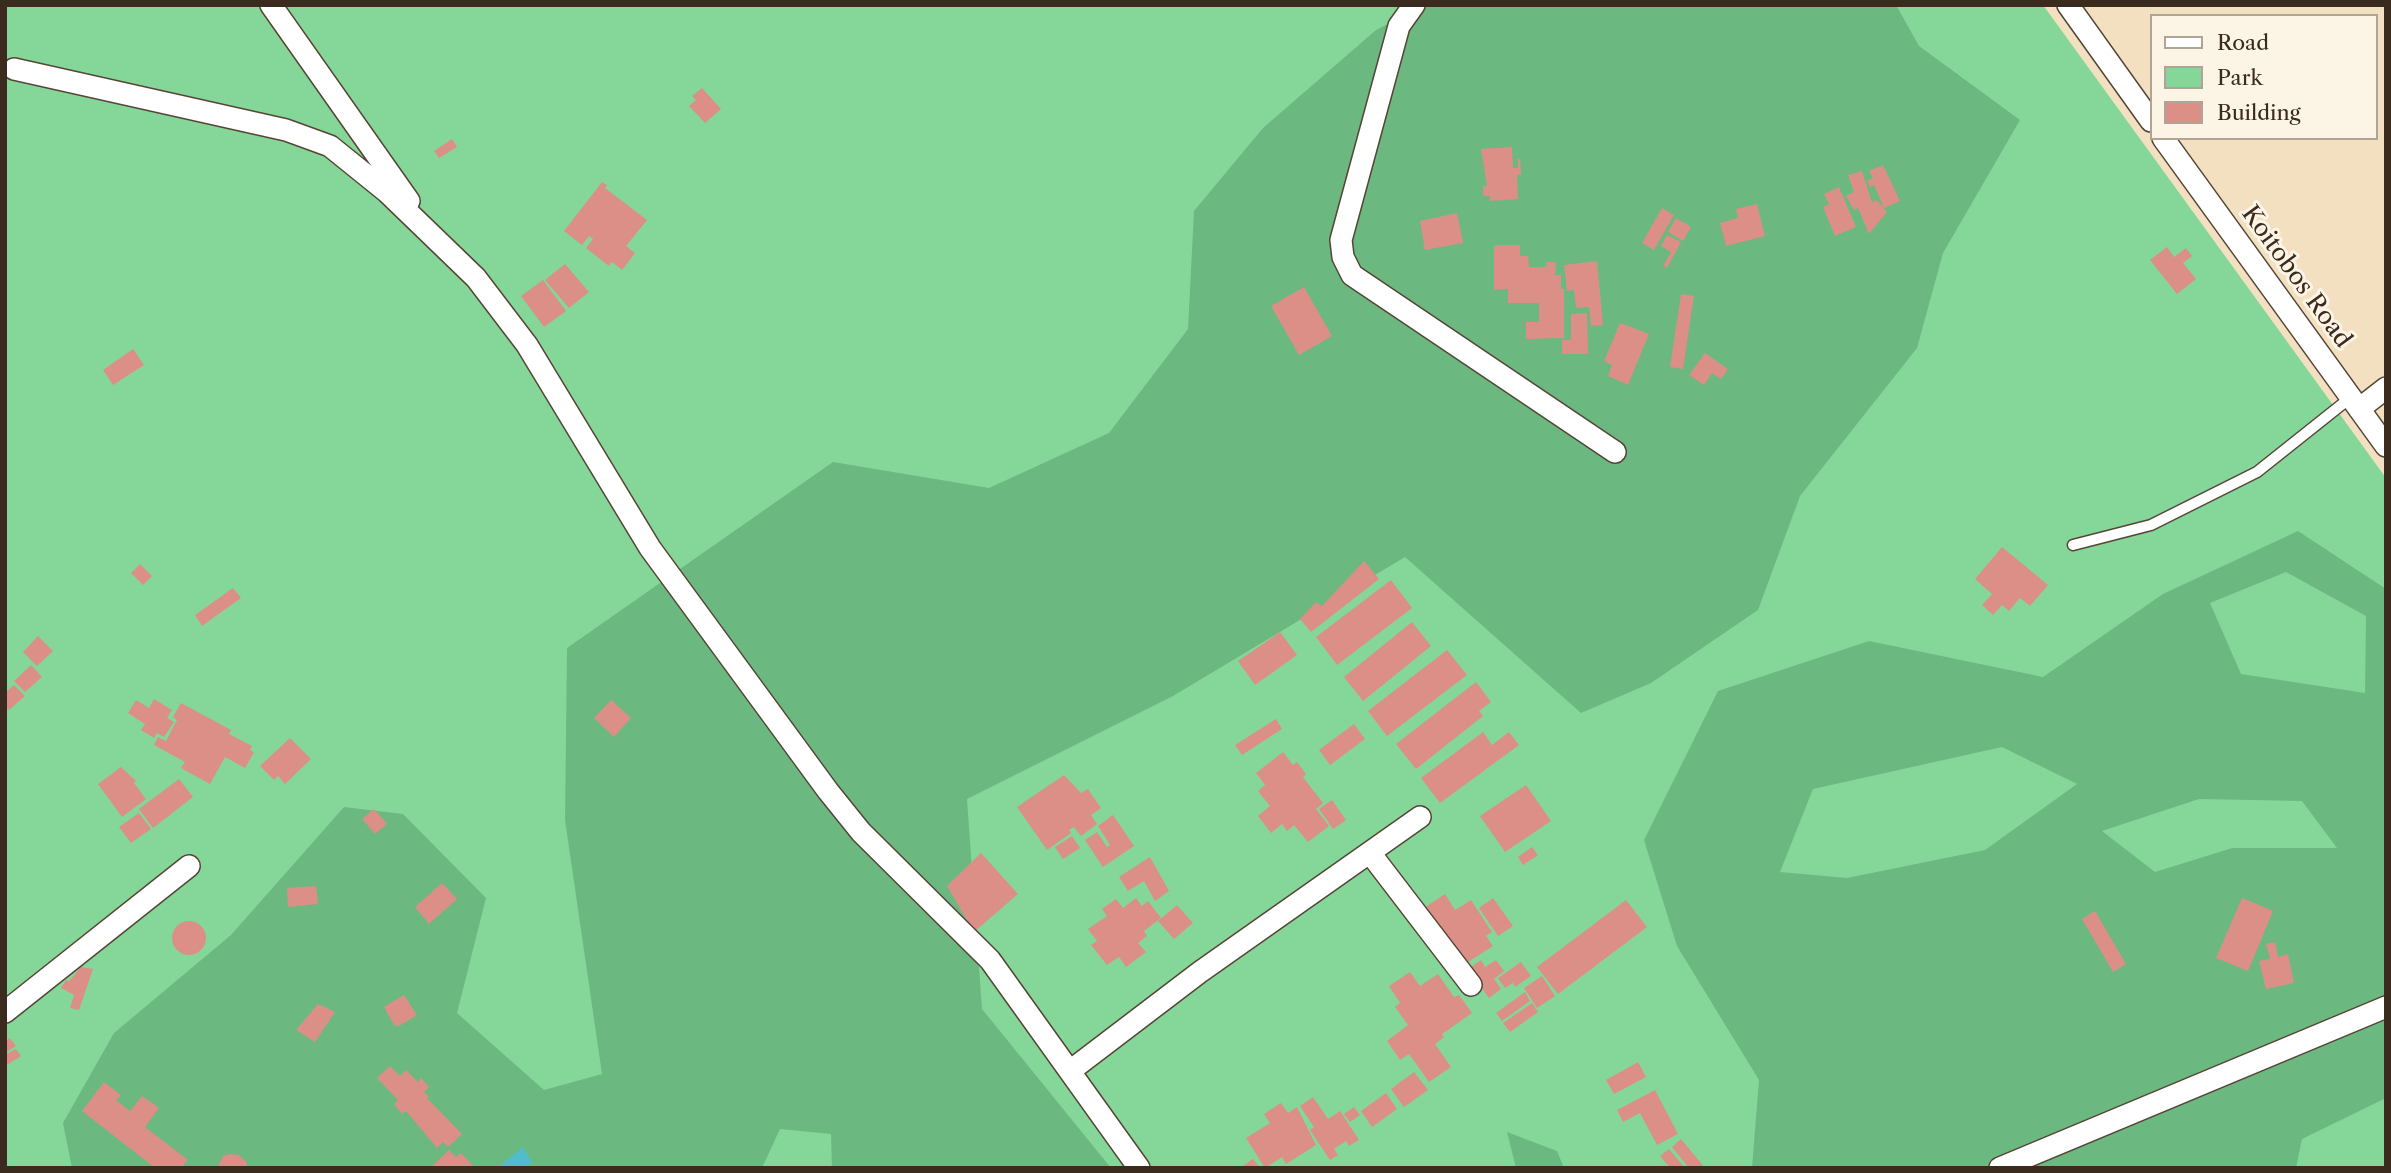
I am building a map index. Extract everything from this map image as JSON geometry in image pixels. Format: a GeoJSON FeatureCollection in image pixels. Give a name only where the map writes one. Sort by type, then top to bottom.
{"type":"FeatureCollection","features":[{"type":"Feature","properties":{"kind":"street"},"geometry":{"type":"LineString","coordinates":[[271,5],[438,241]]}},
{"type":"Feature","properties":{"kind":"street"},"geometry":{"type":"LineString","coordinates":[[1414,5],[1399,26],[1342,240],[1343,257],[1352,275],[1615,452]]}},
{"type":"Feature","properties":{"kind":"street"},"geometry":{"type":"LineString","coordinates":[[2068,5],[2150,120]]}},
{"type":"Feature","properties":{"kind":"street"},"geometry":{"type":"LineString","coordinates":[[14,69],[310,137],[330,146],[378,184],[476,278],[527,345],[650,548],[828,791],[860,832],[990,960],[1139,1168]]}},
{"type":"Feature","properties":{"kind":"street","name":"Koitobos Road"},"geometry":{"type":"LineString","coordinates":[[2165,140],[2386,446]]}},
{"type":"Feature","properties":{"kind":"street"},"geometry":{"type":"LineString","coordinates":[[2354,404],[2386,388]]}},
{"type":"Feature","properties":{"kind":"street"},"geometry":{"type":"LineString","coordinates":[[1070,1072],[1200,972],[1420,817]]}},
{"type":"Feature","properties":{"kind":"street"},"geometry":{"type":"LineString","coordinates":[[1370,853],[1471,985]]}},
{"type":"Feature","properties":{"kind":"street"},"geometry":{"type":"LineString","coordinates":[[5,1012],[189,866]]}},
{"type":"Feature","properties":{"kind":"street"},"geometry":{"type":"LineString","coordinates":[[2000,1168],[2386,1007]]}},
{"type":"Feature","properties":{"kind":"lane"},"geometry":{"type":"LineString","coordinates":[[2073,545],[2151,526],[2257,472],[2354,404]]}},
{"type":"Feature","properties":{"kind":"green space"},"geometry":{"type":"Polygon","coordinates":[[[5,5],[2043,5],[2386,478],[2386,1168],[5,1168],[5,5]]]}},
{"type":"Feature","properties":{"kind":"green space"},"geometry":{"type":"Polygon","coordinates":[[[1425,5],[1896,5],[1919,46],[2020,120],[1943,253],[1917,348],[1800,496],[1758,610],[1651,683],[1581,713],[1405,557],[1173,696],[967,799],[982,1009],[1111,1168],[832,1168],[831,1134],[780,1129],[762,1168],[72,1168],[63,1123],[114,1033],[231,935],[344,807],[403,814],[486,898],[457,1013],[544,1090],[602,1074],[565,820],[567,648],[833,462],[989,488],[1109,433],[1188,329],[1194,211],[1263,128],[1376,30],[1425,5]]]}},
{"type":"Feature","properties":{"kind":"green space"},"geometry":{"type":"Polygon","coordinates":[[[2298,531],[2386,589],[2386,1098],[2302,1139],[2296,1168],[1752,1168],[1759,1080],[1677,946],[1644,840],[1718,691],[1869,641],[2043,677],[2163,594],[2298,531]],[[2286,572],[2210,603],[2241,674],[2365,693],[2366,616],[2286,572]],[[2002,747],[1813,789],[1780,872],[1847,878],[1985,850],[2077,784],[2002,747]],[[2199,799],[2102,831],[2155,872],[2232,848],[2337,848],[2302,801],[2199,799]]]}},
{"type":"Feature","properties":{"kind":"green space"},"geometry":{"type":"Polygon","coordinates":[[[1507,1132],[1557,1151],[1564,1168],[1516,1168],[1507,1132]]]}},
{"type":"Feature","properties":{"kind":"water"},"geometry":{"type":"Polygon","coordinates":[[[523,1147],[532,1162],[526,1168],[497,1168],[523,1147]]]}},
{"type":"Feature","properties":{"kind":"building"},"geometry":{"type":"Polygon","coordinates":[[[702,88],[721,109],[705,123],[689,106],[696,100],[692,96],[702,88]]]}},
{"type":"Feature","properties":{"kind":"building"},"geometry":{"type":"Polygon","coordinates":[[[452,139],[457,147],[439,158],[434,151],[452,139]]]}},
{"type":"Feature","properties":{"kind":"building"},"geometry":{"type":"Polygon","coordinates":[[[1512,147],[1513,168],[1518,168],[1520,159],[1521,174],[1517,175],[1518,199],[1490,201],[1490,196],[1483,196],[1483,186],[1487,186],[1481,149],[1512,147]]]}},
{"type":"Feature","properties":{"kind":"building"},"geometry":{"type":"Polygon","coordinates":[[[1883,165],[1900,201],[1884,208],[1874,185],[1870,187],[1867,181],[1873,178],[1869,171],[1883,165]]]}},
{"type":"Feature","properties":{"kind":"building"},"geometry":{"type":"Polygon","coordinates":[[[1862,171],[1872,202],[1877,200],[1887,212],[1869,234],[1858,208],[1854,210],[1846,196],[1854,192],[1848,175],[1862,171]]]}},
{"type":"Feature","properties":{"kind":"building"},"geometry":{"type":"Polygon","coordinates":[[[602,182],[607,185],[605,188],[647,220],[626,246],[635,253],[622,270],[612,262],[609,266],[586,248],[593,239],[589,236],[582,245],[564,231],[602,182]]]}},
{"type":"Feature","properties":{"kind":"building"},"geometry":{"type":"Polygon","coordinates":[[[1839,187],[1856,227],[1835,236],[1823,207],[1829,204],[1824,194],[1839,187]]]}},
{"type":"Feature","properties":{"kind":"building"},"geometry":{"type":"Polygon","coordinates":[[[1757,204],[1765,236],[1726,246],[1720,223],[1738,218],[1736,209],[1757,204]]]}},
{"type":"Feature","properties":{"kind":"building"},"geometry":{"type":"Polygon","coordinates":[[[1662,208],[1674,215],[1654,250],[1642,243],[1662,208]]]}},
{"type":"Feature","properties":{"kind":"building"},"geometry":{"type":"Polygon","coordinates":[[[1457,213],[1463,243],[1425,250],[1420,221],[1457,213]]]}},
{"type":"Feature","properties":{"kind":"building"},"geometry":{"type":"Polygon","coordinates":[[[1676,218],[1691,227],[1683,241],[1668,232],[1676,218]]]}},
{"type":"Feature","properties":{"kind":"building"},"geometry":{"type":"Polygon","coordinates":[[[1667,235],[1681,242],[1667,268],[1663,266],[1671,252],[1661,246],[1667,235]]]}},
{"type":"Feature","properties":{"kind":"building"},"geometry":{"type":"Polygon","coordinates":[[[1494,245],[1520,245],[1520,256],[1528,256],[1529,267],[1546,267],[1546,262],[1556,262],[1555,275],[1561,275],[1561,289],[1564,289],[1564,338],[1526,339],[1526,322],[1539,322],[1539,303],[1508,303],[1508,289],[1494,290],[1494,245]]]}},
{"type":"Feature","properties":{"kind":"building"},"geometry":{"type":"Polygon","coordinates":[[[2167,247],[2174,257],[2186,248],[2192,256],[2183,263],[2196,279],[2177,294],[2150,260],[2167,247]]]}},
{"type":"Feature","properties":{"kind":"building"},"geometry":{"type":"Polygon","coordinates":[[[1597,261],[1603,325],[1591,326],[1589,307],[1576,308],[1574,290],[1567,291],[1564,265],[1597,261]]]}},
{"type":"Feature","properties":{"kind":"building"},"geometry":{"type":"Polygon","coordinates":[[[565,264],[589,292],[569,308],[545,280],[565,264]]]}},
{"type":"Feature","properties":{"kind":"building"},"geometry":{"type":"Polygon","coordinates":[[[543,280],[566,311],[544,327],[521,296],[543,280]]]}},
{"type":"Feature","properties":{"kind":"building"},"geometry":{"type":"Polygon","coordinates":[[[1304,287],[1332,336],[1299,355],[1271,306],[1304,287]]]}},
{"type":"Feature","properties":{"kind":"building"},"geometry":{"type":"Polygon","coordinates":[[[1681,294],[1694,296],[1683,369],[1670,367],[1681,294]]]}},
{"type":"Feature","properties":{"kind":"building"},"geometry":{"type":"Polygon","coordinates":[[[1587,313],[1588,354],[1562,354],[1562,340],[1571,340],[1571,314],[1587,313]]]}},
{"type":"Feature","properties":{"kind":"building"},"geometry":{"type":"Polygon","coordinates":[[[1620,323],[1649,334],[1628,385],[1608,376],[1612,365],[1604,361],[1620,323]]]}},
{"type":"Feature","properties":{"kind":"building"},"geometry":{"type":"Polygon","coordinates":[[[133,349],[144,365],[113,385],[103,370],[133,349]]]}},
{"type":"Feature","properties":{"kind":"building"},"geometry":{"type":"Polygon","coordinates":[[[1705,353],[1728,369],[1721,379],[1712,373],[1704,385],[1689,375],[1705,353]]]}},
{"type":"Feature","properties":{"kind":"building"},"geometry":{"type":"Polygon","coordinates":[[[2002,547],[2048,585],[2030,606],[2020,598],[2009,611],[2002,605],[1993,615],[1982,605],[1992,594],[1975,579],[2002,547]]]}},
{"type":"Feature","properties":{"kind":"building"},"geometry":{"type":"Polygon","coordinates":[[[1364,561],[1379,579],[1311,632],[1300,619],[1316,602],[1322,606],[1364,561]]]}},
{"type":"Feature","properties":{"kind":"building"},"geometry":{"type":"Polygon","coordinates":[[[140,564],[152,576],[143,585],[131,573],[140,564]]]}},
{"type":"Feature","properties":{"kind":"building"},"geometry":{"type":"Polygon","coordinates":[[[1391,580],[1412,608],[1337,665],[1316,637],[1391,580]]]}},
{"type":"Feature","properties":{"kind":"building"},"geometry":{"type":"Polygon","coordinates":[[[233,588],[241,598],[202,626],[195,615],[233,588]]]}},
{"type":"Feature","properties":{"kind":"building"},"geometry":{"type":"Polygon","coordinates":[[[1412,622],[1431,646],[1363,701],[1344,677],[1412,622]]]}},
{"type":"Feature","properties":{"kind":"building"},"geometry":{"type":"Polygon","coordinates":[[[1280,632],[1297,655],[1255,685],[1238,661],[1280,632]]]}},
{"type":"Feature","properties":{"kind":"building"},"geometry":{"type":"Polygon","coordinates":[[[38,636],[53,651],[37,666],[23,652],[38,636]]]}},
{"type":"Feature","properties":{"kind":"building"},"geometry":{"type":"Polygon","coordinates":[[[1447,650],[1467,675],[1387,736],[1368,711],[1447,650]]]}},
{"type":"Feature","properties":{"kind":"building"},"geometry":{"type":"Polygon","coordinates":[[[31,665],[42,677],[25,692],[14,681],[31,665]]]}},
{"type":"Feature","properties":{"kind":"building"},"geometry":{"type":"Polygon","coordinates":[[[1476,682],[1491,702],[1479,711],[1483,716],[1416,769],[1396,744],[1476,682]]]}},
{"type":"Feature","properties":{"kind":"building"},"geometry":{"type":"Polygon","coordinates":[[[14,685],[25,696],[9,710],[5,707],[5,693],[14,685]]]}},
{"type":"Feature","properties":{"kind":"building"},"geometry":{"type":"Polygon","coordinates":[[[154,699],[172,710],[167,718],[174,722],[164,737],[157,733],[154,738],[141,730],[145,724],[128,713],[136,700],[149,708],[154,699]]]}},
{"type":"Feature","properties":{"kind":"building"},"geometry":{"type":"Polygon","coordinates":[[[611,700],[631,718],[614,737],[594,718],[611,700]]]}},
{"type":"Feature","properties":{"kind":"building"},"geometry":{"type":"Polygon","coordinates":[[[181,703],[231,730],[229,734],[252,746],[250,750],[254,752],[245,768],[225,757],[210,784],[181,768],[185,762],[154,745],[158,737],[166,741],[177,720],[173,717],[181,703]]]}},
{"type":"Feature","properties":{"kind":"building"},"geometry":{"type":"Polygon","coordinates":[[[1276,719],[1282,729],[1242,755],[1235,745],[1276,719]]]}},
{"type":"Feature","properties":{"kind":"building"},"geometry":{"type":"Polygon","coordinates":[[[1354,724],[1365,739],[1330,765],[1319,750],[1354,724]]]}},
{"type":"Feature","properties":{"kind":"building"},"geometry":{"type":"Polygon","coordinates":[[[1483,732],[1492,745],[1509,732],[1519,745],[1440,803],[1421,778],[1483,732]]]}},
{"type":"Feature","properties":{"kind":"building"},"geometry":{"type":"Polygon","coordinates":[[[290,738],[311,759],[285,784],[278,776],[274,780],[260,766],[290,738]]]}},
{"type":"Feature","properties":{"kind":"building"},"geometry":{"type":"Polygon","coordinates":[[[1283,752],[1293,765],[1297,762],[1306,774],[1303,777],[1323,803],[1316,809],[1329,826],[1308,842],[1294,825],[1287,831],[1282,824],[1271,833],[1258,816],[1270,806],[1258,791],[1265,785],[1256,773],[1283,752]]]}},
{"type":"Feature","properties":{"kind":"building"},"geometry":{"type":"Polygon","coordinates":[[[121,767],[136,781],[134,783],[146,799],[122,817],[98,784],[121,767]]]}},
{"type":"Feature","properties":{"kind":"building"},"geometry":{"type":"Polygon","coordinates":[[[1064,775],[1081,793],[1088,789],[1101,808],[1091,815],[1097,824],[1081,836],[1074,827],[1069,830],[1071,833],[1047,850],[1017,807],[1064,775]]]}},
{"type":"Feature","properties":{"kind":"building"},"geometry":{"type":"Polygon","coordinates":[[[179,779],[193,797],[153,828],[139,809],[179,779]]]}},
{"type":"Feature","properties":{"kind":"building"},"geometry":{"type":"Polygon","coordinates":[[[1526,785],[1551,821],[1505,852],[1480,816],[1526,785]]]}},
{"type":"Feature","properties":{"kind":"building"},"geometry":{"type":"Polygon","coordinates":[[[1332,800],[1346,820],[1333,829],[1319,809],[1332,800]]]}},
{"type":"Feature","properties":{"kind":"building"},"geometry":{"type":"Polygon","coordinates":[[[374,809],[387,824],[375,834],[362,819],[374,809]]]}},
{"type":"Feature","properties":{"kind":"building"},"geometry":{"type":"Polygon","coordinates":[[[139,813],[151,829],[131,843],[119,827],[139,813]]]}},
{"type":"Feature","properties":{"kind":"building"},"geometry":{"type":"Polygon","coordinates":[[[1113,815],[1134,846],[1103,867],[1085,840],[1097,832],[1107,847],[1110,845],[1098,826],[1113,815]]]}},
{"type":"Feature","properties":{"kind":"building"},"geometry":{"type":"Polygon","coordinates":[[[1072,836],[1080,848],[1063,859],[1055,847],[1072,836]]]}},
{"type":"Feature","properties":{"kind":"building"},"geometry":{"type":"Polygon","coordinates":[[[1532,847],[1538,855],[1523,865],[1518,857],[1532,847]]]}},
{"type":"Feature","properties":{"kind":"building"},"geometry":{"type":"Polygon","coordinates":[[[981,853],[1018,894],[974,932],[947,886],[981,853]]]}},
{"type":"Feature","properties":{"kind":"building"},"geometry":{"type":"Polygon","coordinates":[[[1150,857],[1169,891],[1155,901],[1144,881],[1128,891],[1119,877],[1150,857]]]}},
{"type":"Feature","properties":{"kind":"building"},"geometry":{"type":"Polygon","coordinates":[[[442,883],[457,899],[429,924],[415,907],[442,883]]]}},
{"type":"Feature","properties":{"kind":"building"},"geometry":{"type":"Polygon","coordinates":[[[316,886],[318,904],[288,907],[287,888],[316,886]]]}},
{"type":"Feature","properties":{"kind":"building"},"geometry":{"type":"Polygon","coordinates":[[[1445,894],[1455,910],[1471,900],[1492,932],[1486,936],[1493,946],[1462,966],[1424,908],[1445,894]]]}},
{"type":"Feature","properties":{"kind":"building"},"geometry":{"type":"Polygon","coordinates":[[[1136,898],[1142,906],[1148,901],[1161,918],[1144,931],[1147,936],[1138,943],[1146,952],[1126,967],[1119,957],[1107,965],[1091,945],[1097,941],[1088,929],[1107,916],[1102,909],[1116,899],[1123,908],[1136,898]]]}},
{"type":"Feature","properties":{"kind":"building"},"geometry":{"type":"Polygon","coordinates":[[[1493,898],[1513,926],[1498,936],[1479,908],[1493,898]]]}},
{"type":"Feature","properties":{"kind":"building"},"geometry":{"type":"Polygon","coordinates":[[[2242,898],[2273,911],[2248,971],[2216,958],[2242,898]]]}},
{"type":"Feature","properties":{"kind":"building"},"geometry":{"type":"Polygon","coordinates":[[[1626,900],[1647,927],[1558,994],[1537,967],[1626,900]]]}},
{"type":"Feature","properties":{"kind":"building"},"geometry":{"type":"Polygon","coordinates":[[[1177,905],[1193,923],[1174,939],[1158,921],[1177,905]]]}},
{"type":"Feature","properties":{"kind":"building"},"geometry":{"type":"Polygon","coordinates":[[[2095,911],[2126,964],[2113,972],[2082,919],[2095,911]]]}},
{"type":"Feature","properties":{"kind":"building"},"geometry":{"type":"Polygon","coordinates":[[[189,921],[201,926],[206,938],[201,950],[189,955],[177,950],[172,938],[177,926],[189,921]]]}},
{"type":"Feature","properties":{"kind":"building"},"geometry":{"type":"Polygon","coordinates":[[[2275,942],[2278,957],[2288,954],[2294,983],[2266,989],[2259,961],[2270,959],[2266,944],[2275,942]]]}},
{"type":"Feature","properties":{"kind":"building"},"geometry":{"type":"Polygon","coordinates":[[[1481,960],[1485,967],[1496,960],[1504,971],[1494,979],[1501,989],[1489,998],[1468,969],[1481,960]]]}},
{"type":"Feature","properties":{"kind":"building"},"geometry":{"type":"Polygon","coordinates":[[[1521,962],[1531,976],[1515,987],[1513,983],[1505,988],[1498,978],[1521,962]]]}},
{"type":"Feature","properties":{"kind":"building"},"geometry":{"type":"Polygon","coordinates":[[[81,967],[93,969],[79,1010],[70,1008],[74,995],[61,988],[81,967]]]}},
{"type":"Feature","properties":{"kind":"building"},"geometry":{"type":"Polygon","coordinates":[[[1410,972],[1420,986],[1438,974],[1454,997],[1459,995],[1472,1013],[1442,1034],[1444,1037],[1435,1044],[1451,1067],[1429,1082],[1409,1054],[1400,1060],[1387,1041],[1408,1025],[1395,1007],[1400,1003],[1389,986],[1410,972]]]}},
{"type":"Feature","properties":{"kind":"building"},"geometry":{"type":"Polygon","coordinates":[[[1542,976],[1555,996],[1537,1008],[1524,988],[1542,976]]]}},
{"type":"Feature","properties":{"kind":"building"},"geometry":{"type":"Polygon","coordinates":[[[1525,992],[1530,1001],[1502,1021],[1496,1013],[1525,992]]]}},
{"type":"Feature","properties":{"kind":"building"},"geometry":{"type":"Polygon","coordinates":[[[404,995],[417,1015],[399,1026],[394,1025],[384,1007],[404,995]]]}},
{"type":"Feature","properties":{"kind":"building"},"geometry":{"type":"Polygon","coordinates":[[[1532,1003],[1538,1012],[1510,1032],[1503,1023],[1532,1003]]]}},
{"type":"Feature","properties":{"kind":"building"},"geometry":{"type":"Polygon","coordinates":[[[318,1004],[335,1012],[315,1042],[296,1030],[318,1004]]]}},
{"type":"Feature","properties":{"kind":"building"},"geometry":{"type":"Polygon","coordinates":[[[10,1038],[16,1046],[5,1053],[5,1041],[10,1038]]]}},
{"type":"Feature","properties":{"kind":"building"},"geometry":{"type":"Polygon","coordinates":[[[16,1049],[21,1056],[5,1066],[5,1055],[16,1049]]]}},
{"type":"Feature","properties":{"kind":"building"},"geometry":{"type":"Polygon","coordinates":[[[1638,1062],[1646,1077],[1614,1094],[1606,1080],[1638,1062]]]}},
{"type":"Feature","properties":{"kind":"building"},"geometry":{"type":"Polygon","coordinates":[[[390,1066],[400,1076],[406,1070],[418,1082],[421,1078],[429,1087],[424,1092],[429,1096],[427,1098],[462,1134],[448,1147],[443,1142],[437,1148],[406,1111],[402,1114],[394,1104],[398,1100],[377,1078],[390,1066]]]}},
{"type":"Feature","properties":{"kind":"building"},"geometry":{"type":"Polygon","coordinates":[[[1414,1072],[1428,1090],[1404,1107],[1391,1089],[1414,1072]]]}},
{"type":"Feature","properties":{"kind":"building"},"geometry":{"type":"Polygon","coordinates":[[[104,1082],[121,1095],[116,1100],[130,1111],[142,1096],[159,1108],[145,1127],[188,1160],[181,1168],[155,1168],[82,1111],[104,1082]]]}},
{"type":"Feature","properties":{"kind":"building"},"geometry":{"type":"Polygon","coordinates":[[[1655,1090],[1678,1134],[1657,1145],[1640,1113],[1623,1122],[1617,1110],[1655,1090]]]}},
{"type":"Feature","properties":{"kind":"building"},"geometry":{"type":"Polygon","coordinates":[[[1386,1093],[1397,1109],[1372,1127],[1361,1111],[1386,1093]]]}},
{"type":"Feature","properties":{"kind":"building"},"geometry":{"type":"Polygon","coordinates":[[[1313,1097],[1328,1119],[1340,1111],[1359,1140],[1349,1146],[1346,1141],[1334,1149],[1338,1155],[1330,1160],[1310,1130],[1314,1127],[1300,1106],[1313,1097]]]}},
{"type":"Feature","properties":{"kind":"building"},"geometry":{"type":"Polygon","coordinates":[[[1281,1103],[1288,1113],[1297,1107],[1316,1145],[1286,1164],[1282,1157],[1265,1168],[1246,1138],[1270,1123],[1264,1114],[1281,1103]]]}},
{"type":"Feature","properties":{"kind":"building"},"geometry":{"type":"Polygon","coordinates":[[[1354,1107],[1360,1115],[1350,1122],[1344,1114],[1354,1107]]]}},
{"type":"Feature","properties":{"kind":"building"},"geometry":{"type":"Polygon","coordinates":[[[1681,1139],[1705,1168],[1689,1168],[1672,1147],[1681,1139]]]}},
{"type":"Feature","properties":{"kind":"building"},"geometry":{"type":"Polygon","coordinates":[[[1669,1149],[1685,1168],[1670,1168],[1660,1156],[1669,1149]]]}},
{"type":"Feature","properties":{"kind":"building"},"geometry":{"type":"Polygon","coordinates":[[[449,1150],[456,1157],[461,1153],[475,1168],[430,1168],[449,1150]]]}},
{"type":"Feature","properties":{"kind":"building"},"geometry":{"type":"Polygon","coordinates":[[[239,1155],[247,1163],[247,1168],[217,1168],[223,1156],[239,1155]]]}},
{"type":"Feature","properties":{"kind":"building"},"geometry":{"type":"Polygon","coordinates":[[[1253,1159],[1260,1168],[1240,1168],[1253,1159]]]}}]}
